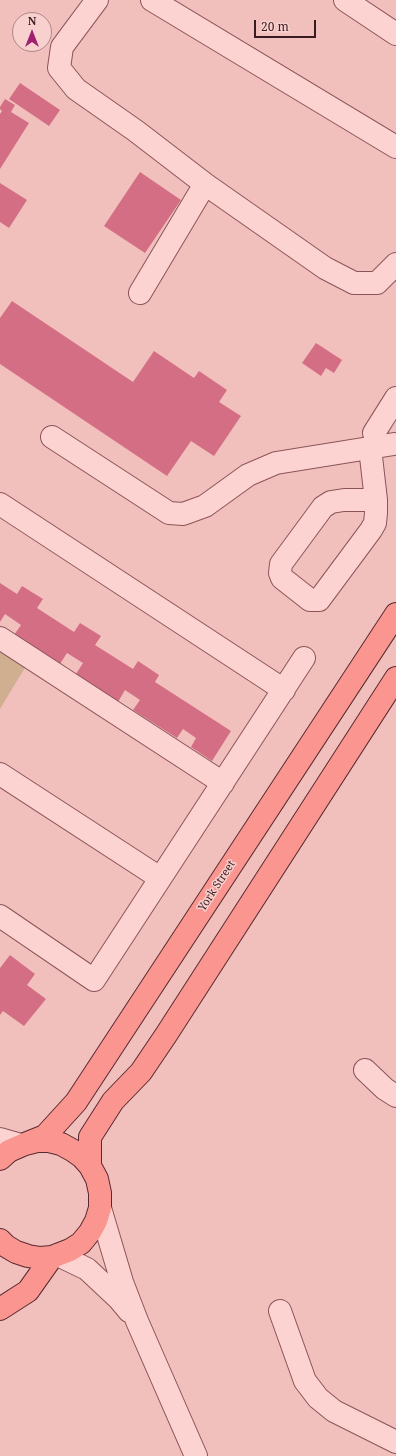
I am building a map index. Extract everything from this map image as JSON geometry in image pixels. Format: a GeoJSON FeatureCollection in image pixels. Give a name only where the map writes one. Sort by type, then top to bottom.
{"type":"FeatureCollection","features":[{"type":"Feature","properties":{"kind":"main road","name":"York Street"},"geometry":{"type":"LineString","coordinates":[[0,1159],[9,1151],[44,1136],[76,1102],[396,614]]}},
{"type":"Feature","properties":{"kind":"main road","name":"York Street"},"geometry":{"type":"LineString","coordinates":[[90,1166],[90,1137],[93,1131],[113,1101],[141,1072],[154,1053],[396,678]]}},
{"type":"Feature","properties":{"kind":"main road","name":"York Street"},"geometry":{"type":"LineString","coordinates":[[0,1240],[11,1249],[28,1256],[40,1258],[55,1256],[70,1250],[86,1238],[96,1221],[100,1208],[100,1193],[97,1179],[90,1166],[82,1157],[61,1144],[43,1141],[23,1144]]}},
{"type":"Feature","properties":{"kind":"main road","name":"York Street"},"geometry":{"type":"LineString","coordinates":[[0,1309],[28,1291],[55,1256]]}},
{"type":"Feature","properties":{"kind":"street"},"geometry":{"type":"LineString","coordinates":[[97,0],[62,48],[59,68],[76,90],[136,131],[205,184],[325,268],[354,284],[377,284],[396,264]]}},
{"type":"Feature","properties":{"kind":"street"},"geometry":{"type":"LineString","coordinates":[[152,0],[396,147]]}},
{"type":"Feature","properties":{"kind":"street"},"geometry":{"type":"LineString","coordinates":[[345,0],[396,34]]}},
{"type":"Feature","properties":{"kind":"street"},"geometry":{"type":"LineString","coordinates":[[140,293],[205,184]]}},
{"type":"Feature","properties":{"kind":"street"},"geometry":{"type":"LineString","coordinates":[[376,500],[344,500],[330,502],[323,506],[281,564],[280,573],[282,578],[310,600],[319,600],[371,530],[375,523],[376,513],[376,500],[372,440],[396,398]]}},
{"type":"Feature","properties":{"kind":"street"},"geometry":{"type":"LineString","coordinates":[[52,437],[170,513],[183,514],[205,506],[248,475],[276,463],[372,440],[394,444]]}},
{"type":"Feature","properties":{"kind":"street"},"geometry":{"type":"LineString","coordinates":[[0,504],[284,690]]}},
{"type":"Feature","properties":{"kind":"street"},"geometry":{"type":"LineString","coordinates":[[0,638],[223,783]]}},
{"type":"Feature","properties":{"kind":"street"},"geometry":{"type":"LineString","coordinates":[[0,916],[94,980],[304,658]]}},
{"type":"Feature","properties":{"kind":"street"},"geometry":{"type":"LineString","coordinates":[[0,774],[160,878]]}},
{"type":"Feature","properties":{"kind":"street"},"geometry":{"type":"LineString","coordinates":[[365,1070],[385,1089],[396,1096]]}},
{"type":"Feature","properties":{"kind":"street"},"geometry":{"type":"LineString","coordinates":[[0,1139],[23,1144]]}},
{"type":"Feature","properties":{"kind":"street"},"geometry":{"type":"LineString","coordinates":[[100,1208],[122,1282],[137,1321],[196,1456]]}},
{"type":"Feature","properties":{"kind":"street"},"geometry":{"type":"LineString","coordinates":[[55,1256],[87,1269],[119,1299],[137,1321]]}},
{"type":"Feature","properties":{"kind":"street"},"geometry":{"type":"LineString","coordinates":[[280,1311],[305,1381],[318,1398],[334,1411],[396,1442]]}},
{"type":"Feature","properties":{"kind":"shaded area"},"geometry":{"type":"Polygon","coordinates":[[[0,650],[26,666],[0,709],[0,650]]]}},
{"type":"Feature","properties":{"kind":"building"},"geometry":{"type":"Polygon","coordinates":[[[20,83],[60,110],[49,126],[9,99],[20,83]]]}},
{"type":"Feature","properties":{"kind":"building"},"geometry":{"type":"Polygon","coordinates":[[[5,99],[15,105],[11,112],[29,123],[0,169],[0,114],[2,111],[0,107],[5,99]]]}},
{"type":"Feature","properties":{"kind":"building"},"geometry":{"type":"Polygon","coordinates":[[[140,172],[181,200],[145,253],[104,226],[140,172]]]}},
{"type":"Feature","properties":{"kind":"building"},"geometry":{"type":"Polygon","coordinates":[[[0,183],[27,200],[9,228],[0,222],[0,183]]]}},
{"type":"Feature","properties":{"kind":"building"},"geometry":{"type":"Polygon","coordinates":[[[12,301],[133,382],[154,351],[194,378],[199,371],[227,390],[219,402],[241,416],[214,456],[191,441],[167,476],[0,364],[0,318],[12,301]]]}},
{"type":"Feature","properties":{"kind":"building"},"geometry":{"type":"Polygon","coordinates":[[[316,343],[342,360],[334,373],[326,368],[321,376],[302,363],[316,343]]]}},
{"type":"Feature","properties":{"kind":"building"},"geometry":{"type":"Polygon","coordinates":[[[0,583],[17,594],[22,586],[43,599],[37,608],[74,632],[80,623],[101,636],[95,645],[133,669],[138,661],[159,675],[155,682],[231,731],[212,761],[191,747],[196,738],[183,729],[177,738],[133,710],[140,700],[125,690],[118,702],[76,674],[83,663],[67,653],[60,664],[14,635],[21,625],[5,614],[0,622],[0,583]]]}},
{"type":"Feature","properties":{"kind":"building"},"geometry":{"type":"Polygon","coordinates":[[[10,955],[35,974],[27,985],[46,999],[24,1026],[3,1011],[0,1015],[0,968],[10,955]]]}}]}
